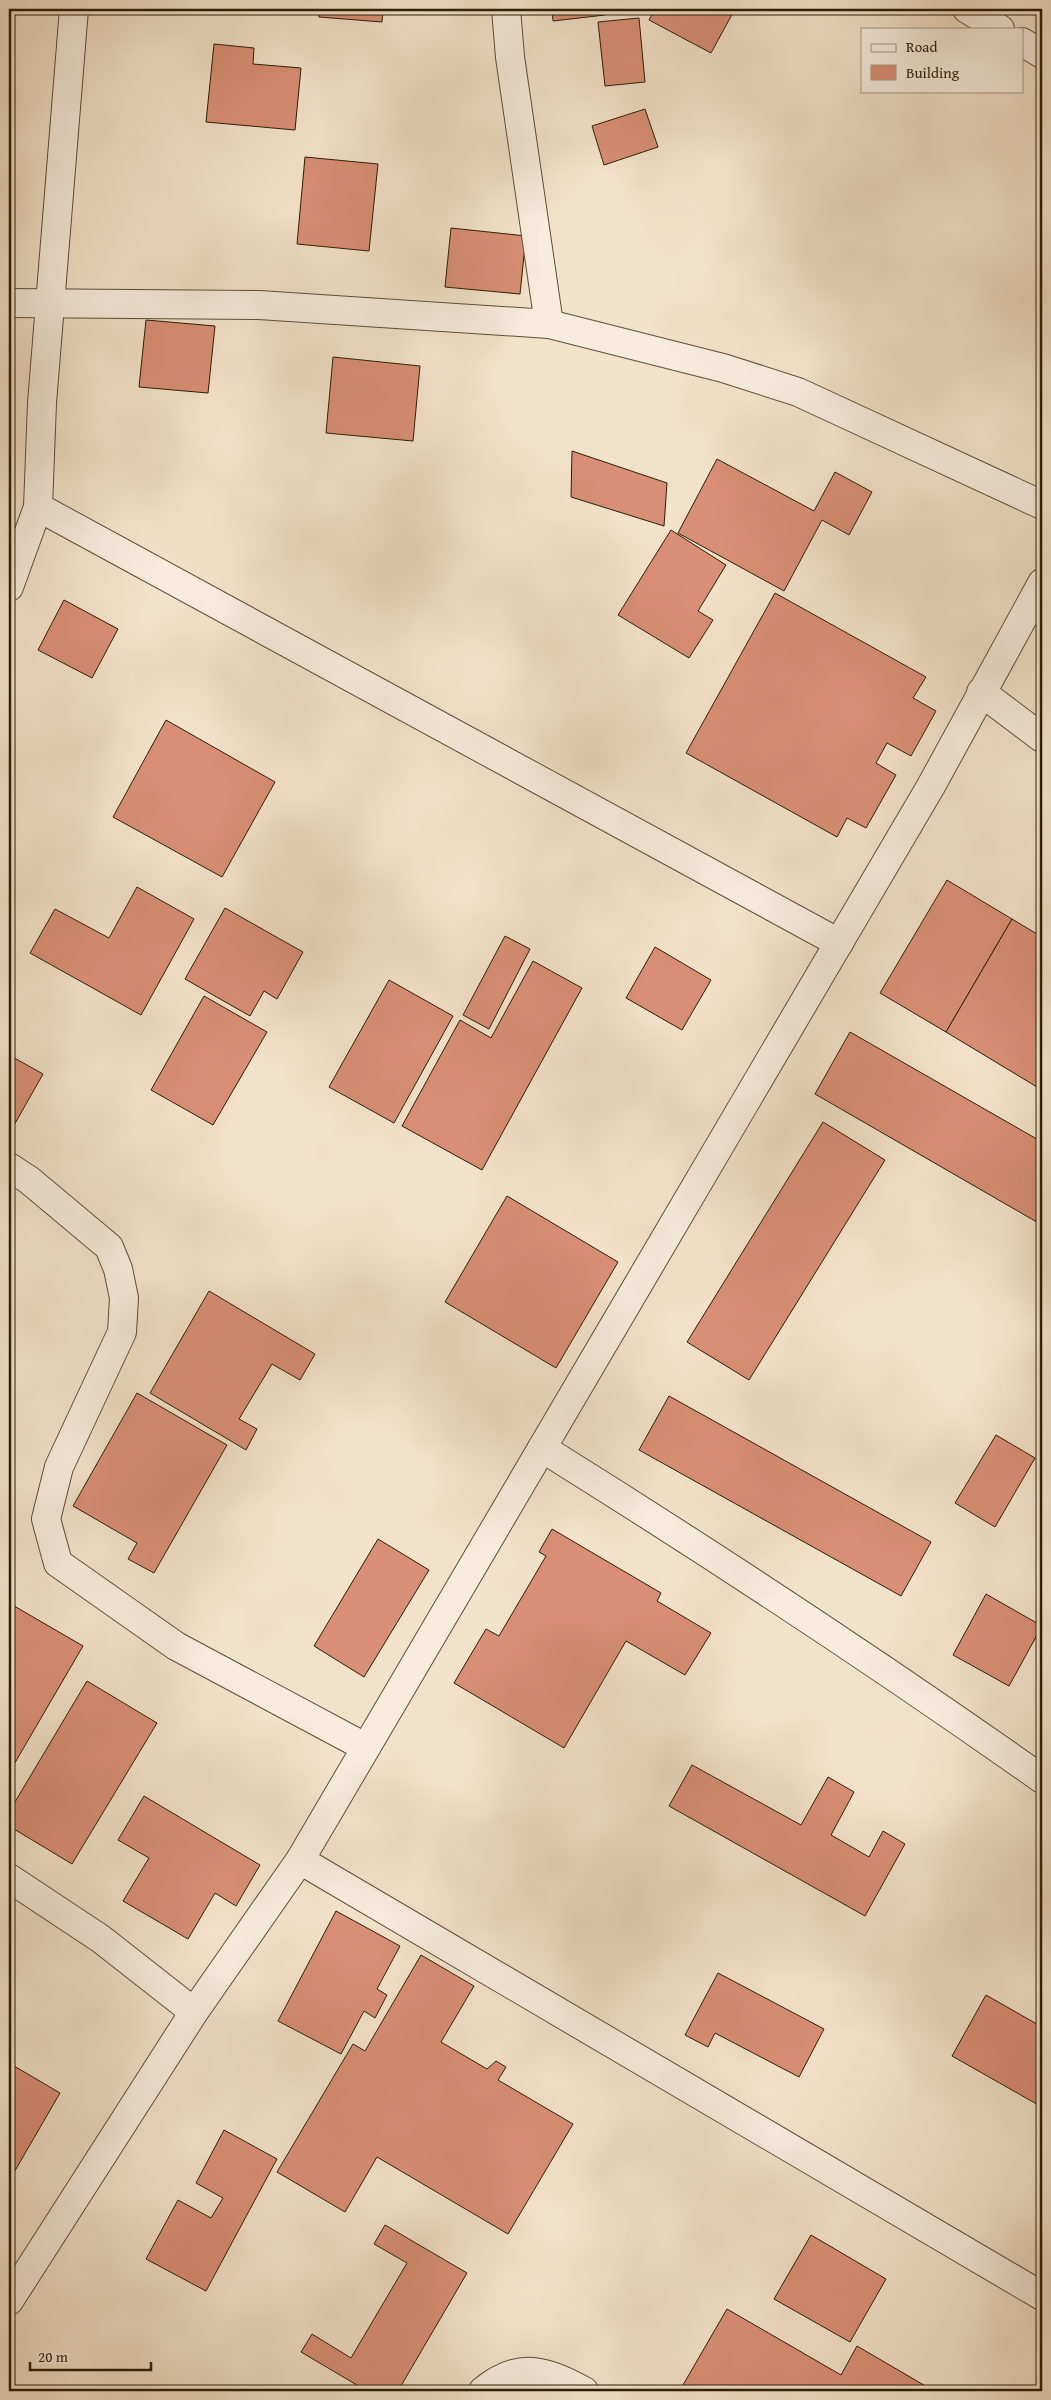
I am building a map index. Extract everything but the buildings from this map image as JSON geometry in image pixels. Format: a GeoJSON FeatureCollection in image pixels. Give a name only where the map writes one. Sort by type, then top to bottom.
{"type":"FeatureCollection","features":[{"type":"Feature","properties":{"kind":"street"},"geometry":{"type":"LineString","coordinates":[[9,587],[38,507],[42,403],[74,9]]}},
{"type":"Feature","properties":{"kind":"street"},"geometry":{"type":"LineString","coordinates":[[506,9],[510,57],[549,324]]}},
{"type":"Feature","properties":{"kind":"street"},"geometry":{"type":"LineString","coordinates":[[967,9],[998,28]]}},
{"type":"Feature","properties":{"kind":"street"},"geometry":{"type":"LineString","coordinates":[[1024,43],[1042,54]]}},
{"type":"Feature","properties":{"kind":"street"},"geometry":{"type":"LineString","coordinates":[[9,302],[259,305],[549,324],[723,368],[798,392],[1042,505]]}},
{"type":"Feature","properties":{"kind":"street"},"geometry":{"type":"LineString","coordinates":[[38,507],[838,943]]}},
{"type":"Feature","properties":{"kind":"street"},"geometry":{"type":"LineString","coordinates":[[9,2301],[194,2012],[300,1860],[931,786],[1042,583]]}},
{"type":"Feature","properties":{"kind":"street"},"geometry":{"type":"LineString","coordinates":[[981,692],[1042,738]]}},
{"type":"Feature","properties":{"kind":"street"},"geometry":{"type":"LineString","coordinates":[[9,1167],[28,1180],[108,1247],[118,1268],[124,1298],[122,1332],[59,1468],[46,1519],[58,1563],[176,1646],[365,1747]]}},
{"type":"Feature","properties":{"kind":"street"},"geometry":{"type":"LineString","coordinates":[[542,1448],[634,1506],[944,1710],[1042,1779]]}},
{"type":"Feature","properties":{"kind":"street"},"geometry":{"type":"LineString","coordinates":[[300,1860],[1042,2296]]}},
{"type":"Feature","properties":{"kind":"street"},"geometry":{"type":"LineString","coordinates":[[9,1878],[101,1939],[194,2012]]}},
{"type":"Feature","properties":{"kind":"street"},"geometry":{"type":"LineString","coordinates":[[483,2391],[490,2385],[519,2372],[538,2371],[560,2377],[584,2391]]}}]}
